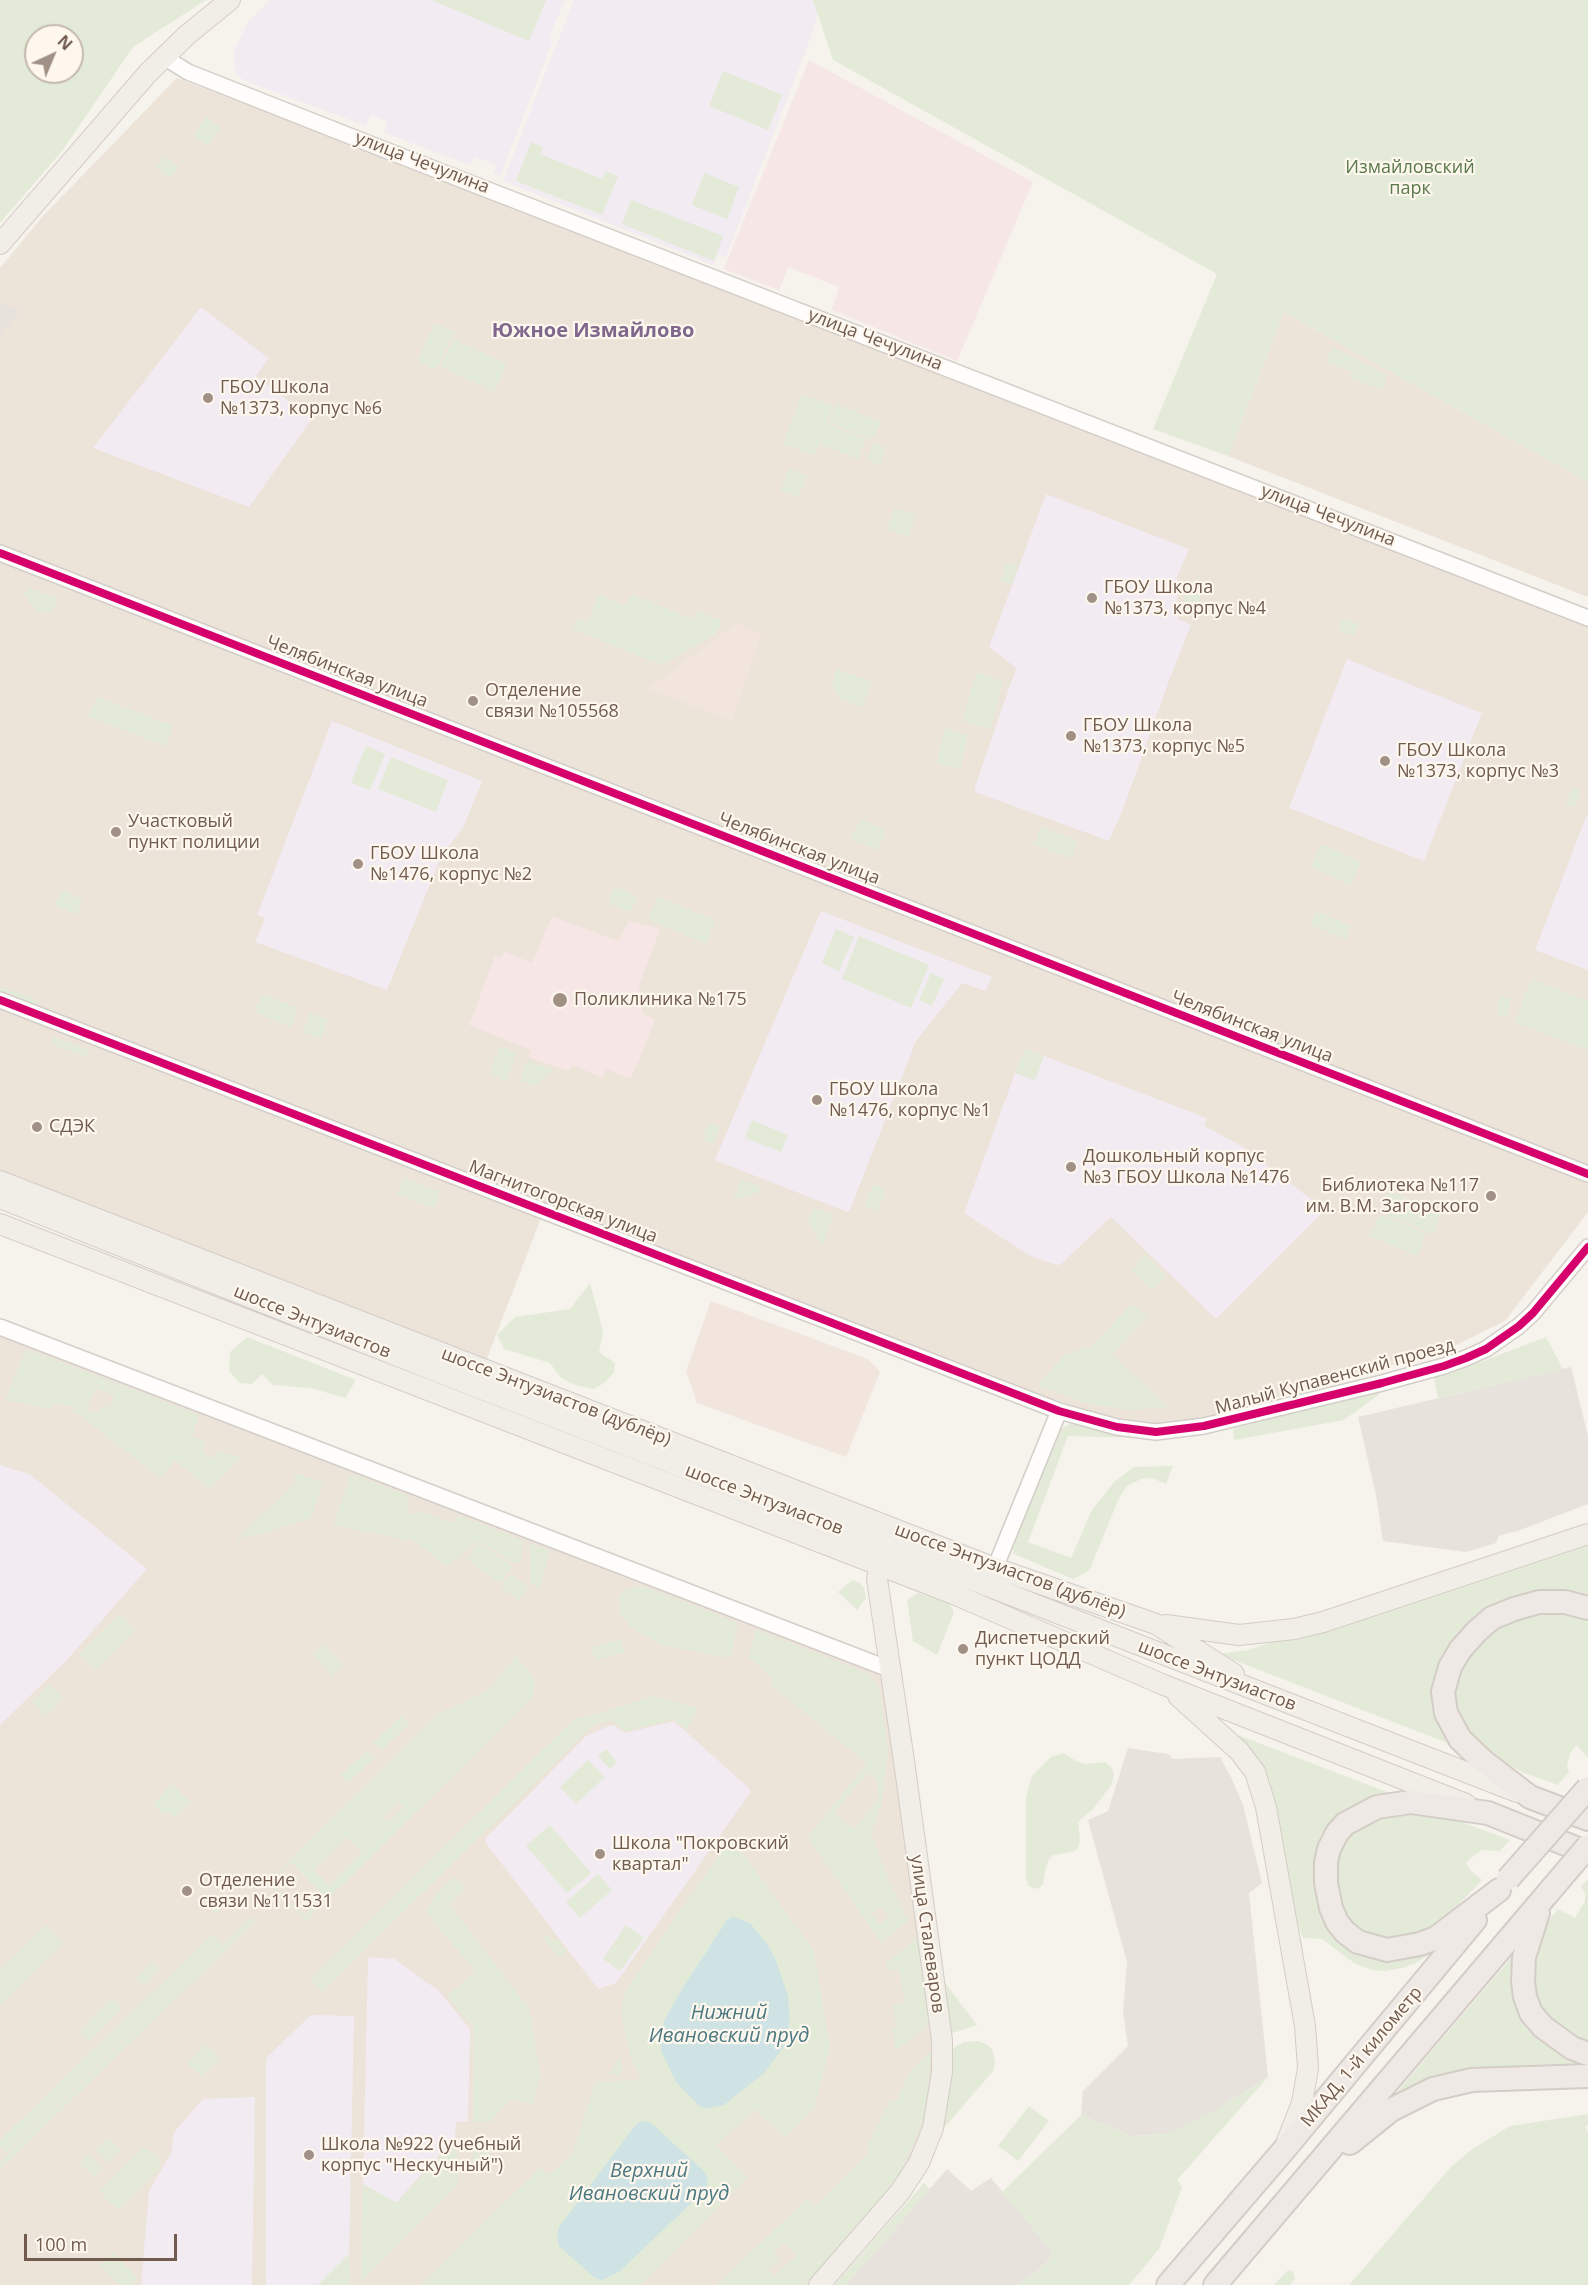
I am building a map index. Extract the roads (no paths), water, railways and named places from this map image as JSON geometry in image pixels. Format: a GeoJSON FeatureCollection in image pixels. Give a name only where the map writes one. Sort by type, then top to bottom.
{"type":"FeatureCollection","features":[{"type":"Feature","properties":{"kind":"highway"},"geometry":{"type":"LineString","coordinates":[[1588,1608],[1564,1602],[1539,1602],[1492,1618],[1460,1650],[1450,1667],[1443,1692],[1446,1713],[1460,1739],[1483,1761],[1530,1797],[1588,1819]]}},
{"type":"Feature","properties":{"kind":"highway","name":"МКАД, 1-й километр"},"geometry":{"type":"LineString","coordinates":[[1168,2285],[1588,1788]]}},
{"type":"Feature","properties":{"kind":"highway"},"geometry":{"type":"LineString","coordinates":[[1504,1885],[1436,1938],[1420,1944],[1387,1950],[1358,1942],[1336,1922],[1326,1882],[1326,1862],[1329,1849],[1337,1833],[1352,1819],[1377,1807],[1411,1802],[1488,1813],[1588,1853]]}},
{"type":"Feature","properties":{"kind":"highway","name":"МКАД, 1-й километр"},"geometry":{"type":"LineString","coordinates":[[1215,2285],[1588,1846]]}},
{"type":"Feature","properties":{"kind":"highway"},"geometry":{"type":"LineString","coordinates":[[1545,1897],[1524,1957],[1522,1981],[1525,1997],[1531,2013],[1542,2027],[1572,2048],[1588,2054]]}},
{"type":"Feature","properties":{"kind":"highway"},"geometry":{"type":"LineString","coordinates":[[1305,2180],[1391,2110],[1433,2089],[1472,2080],[1588,2076]]}},
{"type":"Feature","properties":{"kind":"main road"},"geometry":{"type":"LineString","coordinates":[[0,244],[164,57],[230,0]]}},
{"type":"Feature","properties":{"kind":"main road","name":"шоссе Энтузиастов (дублёр)"},"geometry":{"type":"LineString","coordinates":[[0,1181],[995,1568],[1156,1624],[1269,1697]]}},
{"type":"Feature","properties":{"kind":"main road","name":"шоссе Энтузиастов"},"geometry":{"type":"LineString","coordinates":[[0,1198],[1269,1697],[1530,1797]]}},
{"type":"Feature","properties":{"kind":"main road","name":"шоссе Энтузиастов"},"geometry":{"type":"LineString","coordinates":[[0,1224],[956,1595],[1164,1685],[1488,1813]]}},
{"type":"Feature","properties":{"kind":"main road"},"geometry":{"type":"LineString","coordinates":[[1156,1624],[1195,1631],[1239,1635],[1294,1629],[1323,1622],[1588,1534]]}},
{"type":"Feature","properties":{"kind":"main road","name":"улица Сталеваров"},"geometry":{"type":"LineString","coordinates":[[819,2285],[900,2192],[919,2163],[933,2128],[942,2072],[942,2040],[877,1579],[878,1566],[885,1546]]}},
{"type":"Feature","properties":{"kind":"main road"},"geometry":{"type":"LineString","coordinates":[[1164,1685],[1239,1751],[1255,1772],[1266,1807],[1305,2026],[1308,2068],[1302,2103],[1283,2151]]}},
{"type":"Feature","properties":{"kind":"street","name":"улица Чечулина"},"geometry":{"type":"LineString","coordinates":[[164,57],[188,72],[370,144],[1588,618]]}},
{"type":"Feature","properties":{"kind":"street","name":"Челябинская улица"},"geometry":{"type":"LineString","coordinates":[[0,553],[1588,1174]]}},
{"type":"Feature","properties":{"kind":"street","name":"Магнитогорская улица"},"geometry":{"type":"LineString","coordinates":[[0,1000],[1059,1411],[1117,1427]]}},
{"type":"Feature","properties":{"kind":"street","name":"Малый Купавенский проезд"},"geometry":{"type":"LineString","coordinates":[[1117,1427],[1156,1432],[1204,1426],[1382,1383],[1466,1358],[1486,1349],[1519,1326],[1533,1313],[1588,1247]]}},
{"type":"Feature","properties":{"kind":"street"},"geometry":{"type":"LineString","coordinates":[[0,1327],[890,1669]]}},
{"type":"Feature","properties":{"kind":"street"},"geometry":{"type":"LineString","coordinates":[[995,1568],[1059,1411]]}},
{"type":"Feature","properties":{"kind":"water","name":"Нижний Ивановский пруд"},"geometry":{"type":"Polygon","coordinates":[[[733,1917],[750,1923],[775,1958],[788,1996],[790,2020],[786,2044],[764,2073],[724,2105],[706,2109],[699,2106],[676,2082],[662,2053],[658,2036],[682,1989],[727,1920],[733,1917]]]}},
{"type":"Feature","properties":{"kind":"water","name":"Верхний Ивановский пруд"},"geometry":{"type":"Polygon","coordinates":[[[644,2121],[651,2123],[704,2171],[708,2181],[706,2189],[619,2272],[602,2280],[595,2278],[559,2246],[557,2236],[559,2227],[634,2127],[644,2121]]]}},
{"type":"Feature","properties":{"kind":"place","name":"ГБОУ Школа №1373, корпус №6"},"geometry":{"type":"Point","coordinates":[208,398]}},
{"type":"Feature","properties":{"kind":"place","name":"ГБОУ Школа №1373, корпус №4"},"geometry":{"type":"Point","coordinates":[1092,598]}},
{"type":"Feature","properties":{"kind":"place","name":"Отделение связи №105568"},"geometry":{"type":"Point","coordinates":[473,701]}},
{"type":"Feature","properties":{"kind":"place","name":"ГБОУ Школа №1373, корпус №5"},"geometry":{"type":"Point","coordinates":[1071,736]}},
{"type":"Feature","properties":{"kind":"place","name":"ГБОУ Школа №1373, корпус №3"},"geometry":{"type":"Point","coordinates":[1385,761]}},
{"type":"Feature","properties":{"kind":"place","name":"Участковый пункт полиции"},"geometry":{"type":"Point","coordinates":[116,832]}},
{"type":"Feature","properties":{"kind":"place","name":"ГБОУ Школа №1476, корпус №2"},"geometry":{"type":"Point","coordinates":[358,864]}},
{"type":"Feature","properties":{"kind":"place","name":"Поликлиника №175"},"geometry":{"type":"Point","coordinates":[560,1000]}},
{"type":"Feature","properties":{"kind":"place","name":"ГБОУ Школа №1476, корпус №1"},"geometry":{"type":"Point","coordinates":[817,1100]}},
{"type":"Feature","properties":{"kind":"place","name":"СДЭК"},"geometry":{"type":"Point","coordinates":[37,1127]}},
{"type":"Feature","properties":{"kind":"place","name":"Дошкольный корпус №3 ГБОУ Школа №1476"},"geometry":{"type":"Point","coordinates":[1071,1167]}},
{"type":"Feature","properties":{"kind":"place","name":"Библиотека №117 им. В.М. Загорского"},"geometry":{"type":"Point","coordinates":[1491,1196]}},
{"type":"Feature","properties":{"kind":"place","name":"Диспетчерский пункт ЦОДД"},"geometry":{"type":"Point","coordinates":[963,1649]}},
{"type":"Feature","properties":{"kind":"place","name":"Школа \"Покровский квартал\""},"geometry":{"type":"Point","coordinates":[600,1854]}},
{"type":"Feature","properties":{"kind":"place","name":"Отделение связи №111531"},"geometry":{"type":"Point","coordinates":[187,1891]}},
{"type":"Feature","properties":{"kind":"place","name":"Школа №922 (учебный корпус \"Нескучный\")"},"geometry":{"type":"Point","coordinates":[309,2155]}},
{"type":"Feature","properties":{"kind":"district","name":"Южное Измайлово"},"geometry":{"type":"Point","coordinates":[593,331]}},
{"type":"Feature","properties":{"kind":"park label","name":"Измайловский парк"},"geometry":{"type":"Point","coordinates":[1410,178]}}]}
